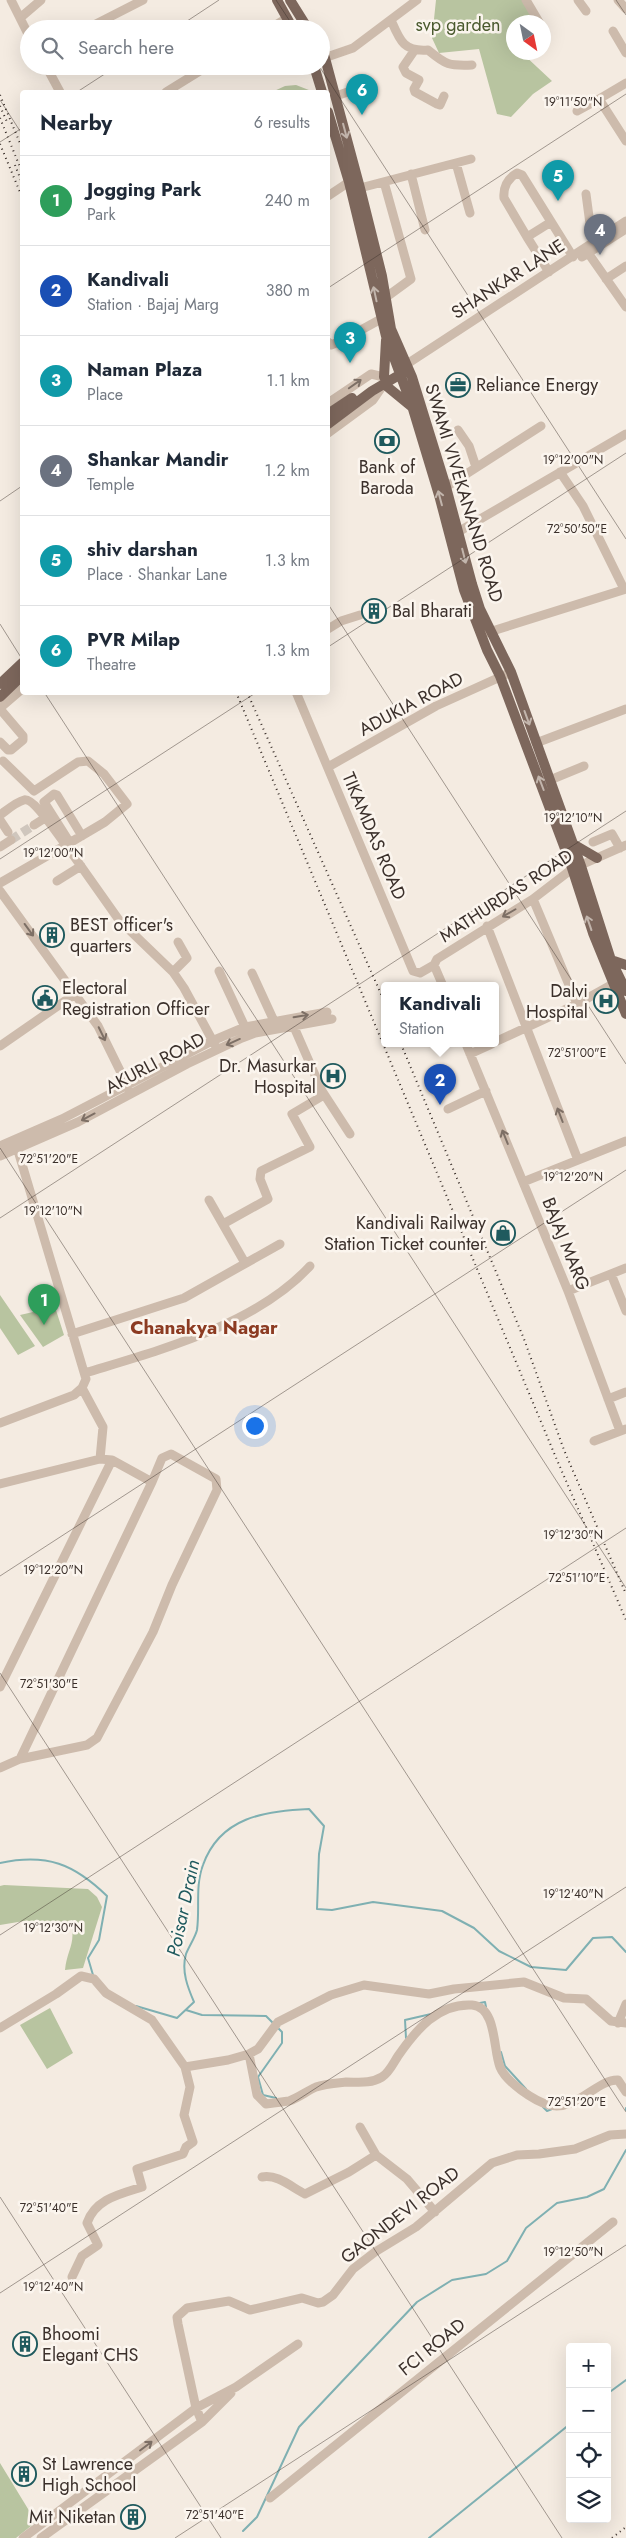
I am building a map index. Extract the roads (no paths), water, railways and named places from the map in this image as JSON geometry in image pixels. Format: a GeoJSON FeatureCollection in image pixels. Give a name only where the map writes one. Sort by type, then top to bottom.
{"type":"FeatureCollection","features":[{"type":"Feature","properties":{"kind":"main road"},"geometry":{"type":"LineString","coordinates":[[278,0],[287,18]]}},
{"type":"Feature","properties":{"kind":"main road"},"geometry":{"type":"LineString","coordinates":[[290,0],[302,20]]}},
{"type":"Feature","properties":{"kind":"main road"},"geometry":{"type":"LineString","coordinates":[[317,75],[321,90]]}},
{"type":"Feature","properties":{"kind":"main road","name":"SWAMI VIVEKANAND ROAD"},"geometry":{"type":"LineString","coordinates":[[329,75],[360,188],[391,329],[446,486],[487,633],[487,650],[500,676],[575,871],[622,986],[626,1014]]}},
{"type":"Feature","properties":{"kind":"main road","name":"SWAMI VIVEKANAND ROAD"},"geometry":{"type":"LineString","coordinates":[[330,119],[349,182],[381,319],[386,336],[404,369],[413,409],[439,495],[464,590],[511,672],[573,844],[575,871],[592,933],[622,986]]}},
{"type":"Feature","properties":{"kind":"main road"},"geometry":{"type":"LineString","coordinates":[[386,336],[384,380],[413,409]]}},
{"type":"Feature","properties":{"kind":"main road"},"geometry":{"type":"LineString","coordinates":[[330,422],[371,389],[404,369]]}},
{"type":"Feature","properties":{"kind":"main road"},"geometry":{"type":"LineString","coordinates":[[330,413],[371,389]]}},
{"type":"Feature","properties":{"kind":"main road"},"geometry":{"type":"LineString","coordinates":[[0,684],[20,665]]}},
{"type":"Feature","properties":{"kind":"main road"},"geometry":{"type":"LineString","coordinates":[[0,697],[20,678]]}},
{"type":"Feature","properties":{"kind":"main road"},"geometry":{"type":"LineString","coordinates":[[573,844],[598,858]]}},
{"type":"Feature","properties":{"kind":"main road"},"geometry":{"type":"LineString","coordinates":[[611,960],[626,965]]}},
{"type":"Feature","properties":{"kind":"street"},"geometry":{"type":"LineString","coordinates":[[11,0],[20,18],[40,0]]}},
{"type":"Feature","properties":{"kind":"street"},"geometry":{"type":"LineString","coordinates":[[104,20],[143,0]]}},
{"type":"Feature","properties":{"kind":"street"},"geometry":{"type":"LineString","coordinates":[[330,54],[353,48],[417,0]]}},
{"type":"Feature","properties":{"kind":"street"},"geometry":{"type":"LineString","coordinates":[[526,0],[536,15]]}},
{"type":"Feature","properties":{"kind":"street"},"geometry":{"type":"LineString","coordinates":[[578,0],[586,11]]}},
{"type":"Feature","properties":{"kind":"street"},"geometry":{"type":"LineString","coordinates":[[618,0],[626,9]]}},
{"type":"Feature","properties":{"kind":"street"},"geometry":{"type":"LineString","coordinates":[[391,20],[402,41],[414,51],[428,50],[451,66],[472,65]]}},
{"type":"Feature","properties":{"kind":"street"},"geometry":{"type":"LineString","coordinates":[[613,31],[626,53]]}},
{"type":"Feature","properties":{"kind":"street"},"geometry":{"type":"LineString","coordinates":[[414,51],[403,67],[406,73],[419,80],[414,88],[415,92],[437,104],[440,104],[444,96]]}},
{"type":"Feature","properties":{"kind":"street"},"geometry":{"type":"LineString","coordinates":[[51,75],[59,90]]}},
{"type":"Feature","properties":{"kind":"street"},"geometry":{"type":"LineString","coordinates":[[171,90],[194,75]]}},
{"type":"Feature","properties":{"kind":"street"},"geometry":{"type":"LineString","coordinates":[[577,111],[626,83]]}},
{"type":"Feature","properties":{"kind":"street"},"geometry":{"type":"LineString","coordinates":[[336,96],[371,84]]}},
{"type":"Feature","properties":{"kind":"street"},"geometry":{"type":"LineString","coordinates":[[599,98],[626,141]]}},
{"type":"Feature","properties":{"kind":"street"},"geometry":{"type":"LineString","coordinates":[[360,188],[471,159]]}},
{"type":"Feature","properties":{"kind":"street"},"geometry":{"type":"LineString","coordinates":[[456,162],[470,213]]}},
{"type":"Feature","properties":{"kind":"street"},"geometry":{"type":"LineString","coordinates":[[411,174],[425,230]]}},
{"type":"Feature","properties":{"kind":"street"},"geometry":{"type":"LineString","coordinates":[[549,272],[504,198],[503,191],[512,176],[516,174],[522,175],[573,257]]}},
{"type":"Feature","properties":{"kind":"street"},"geometry":{"type":"LineString","coordinates":[[330,195],[349,182]]}},
{"type":"Feature","properties":{"kind":"street"},"geometry":{"type":"LineString","coordinates":[[384,182],[411,279],[385,298]]}},
{"type":"Feature","properties":{"kind":"street"},"geometry":{"type":"LineString","coordinates":[[586,194],[590,224],[601,237]]}},
{"type":"Feature","properties":{"kind":"street","name":"SHANKAR LANE"},"geometry":{"type":"LineString","coordinates":[[404,369],[549,272],[573,257],[587,251],[601,237],[626,221]]}},
{"type":"Feature","properties":{"kind":"street"},"geometry":{"type":"LineString","coordinates":[[527,237],[552,222]]}},
{"type":"Feature","properties":{"kind":"street","name":"SHANKAR LANE"},"geometry":{"type":"LineString","coordinates":[[404,369],[587,251],[626,229]]}},
{"type":"Feature","properties":{"kind":"street"},"geometry":{"type":"LineString","coordinates":[[587,251],[626,307]]}},
{"type":"Feature","properties":{"kind":"street"},"geometry":{"type":"LineString","coordinates":[[606,278],[626,266]]}},
{"type":"Feature","properties":{"kind":"street"},"geometry":{"type":"LineString","coordinates":[[330,344],[342,342],[381,319]]}},
{"type":"Feature","properties":{"kind":"street"},"geometry":{"type":"LineString","coordinates":[[330,402],[371,374],[384,380],[373,400],[330,432]]}},
{"type":"Feature","properties":{"kind":"street"},"geometry":{"type":"LineString","coordinates":[[446,486],[540,426]]}},
{"type":"Feature","properties":{"kind":"street"},"geometry":{"type":"LineString","coordinates":[[458,430],[469,446],[476,467]]}},
{"type":"Feature","properties":{"kind":"street"},"geometry":{"type":"LineString","coordinates":[[458,532],[626,434]]}},
{"type":"Feature","properties":{"kind":"street"},"geometry":{"type":"LineString","coordinates":[[487,633],[625,589],[583,506],[560,472]]}},
{"type":"Feature","properties":{"kind":"street"},"geometry":{"type":"LineString","coordinates":[[330,628],[341,620],[360,614]]}},
{"type":"Feature","properties":{"kind":"street","name":"ADUKIA ROAD"},"geometry":{"type":"LineString","coordinates":[[328,767],[436,706],[511,672]]}},
{"type":"Feature","properties":{"kind":"street"},"geometry":{"type":"LineString","coordinates":[[0,742],[8,750],[11,750],[23,740],[23,736],[0,708],[20,691]]}},
{"type":"Feature","properties":{"kind":"street","name":"TIKAMDAS ROAD"},"geometry":{"type":"LineString","coordinates":[[297,695],[413,971],[420,972],[434,965]]}},
{"type":"Feature","properties":{"kind":"street"},"geometry":{"type":"LineString","coordinates":[[536,743],[626,709]]}},
{"type":"Feature","properties":{"kind":"street"},"geometry":{"type":"LineString","coordinates":[[0,883],[82,836],[127,804],[104,774],[88,761],[78,762],[34,791],[3,761]]}},
{"type":"Feature","properties":{"kind":"street"},"geometry":{"type":"LineString","coordinates":[[550,780],[584,766]]}},
{"type":"Feature","properties":{"kind":"street"},"geometry":{"type":"LineString","coordinates":[[82,836],[57,794],[54,794],[44,802],[81,866],[119,920],[173,972],[184,988],[215,1045]]}},
{"type":"Feature","properties":{"kind":"street"},"geometry":{"type":"LineString","coordinates":[[0,815],[24,800],[29,800],[68,844]]}},
{"type":"Feature","properties":{"kind":"street"},"geometry":{"type":"LineString","coordinates":[[34,825],[46,818]]}},
{"type":"Feature","properties":{"kind":"street"},"geometry":{"type":"LineString","coordinates":[[0,820],[10,837],[0,847]]}},
{"type":"Feature","properties":{"kind":"street"},"geometry":{"type":"LineString","coordinates":[[61,829],[74,822]]}},
{"type":"Feature","properties":{"kind":"street"},"geometry":{"type":"LineString","coordinates":[[575,871],[624,848],[612,834],[593,842]]}},
{"type":"Feature","properties":{"kind":"street","name":"MATHURDAS ROAD"},"geometry":{"type":"LineString","coordinates":[[434,965],[437,959],[575,871],[598,858],[624,848]]}},
{"type":"Feature","properties":{"kind":"street"},"geometry":{"type":"LineString","coordinates":[[56,881],[81,866]]}},
{"type":"Feature","properties":{"kind":"street"},"geometry":{"type":"LineString","coordinates":[[0,891],[98,1026],[129,1090]]}},
{"type":"Feature","properties":{"kind":"street"},"geometry":{"type":"LineString","coordinates":[[533,899],[577,1004]]}},
{"type":"Feature","properties":{"kind":"street"},"geometry":{"type":"LineString","coordinates":[[487,926],[578,1160]]}},
{"type":"Feature","properties":{"kind":"street"},"geometry":{"type":"LineString","coordinates":[[173,972],[187,958],[178,942]]}},
{"type":"Feature","properties":{"kind":"street"},"geometry":{"type":"LineString","coordinates":[[434,965],[441,982]]}},
{"type":"Feature","properties":{"kind":"street"},"geometry":{"type":"LineString","coordinates":[[219,971],[245,1027]]}},
{"type":"Feature","properties":{"kind":"street"},"geometry":{"type":"LineString","coordinates":[[252,973],[274,1021]]}},
{"type":"Feature","properties":{"kind":"street"},"geometry":{"type":"LineString","coordinates":[[499,1041],[577,1004],[622,986]]}},
{"type":"Feature","properties":{"kind":"street"},"geometry":{"type":"LineString","coordinates":[[0,1046],[75,994]]}},
{"type":"Feature","properties":{"kind":"street","name":"AKURLI ROAD"},"geometry":{"type":"LineString","coordinates":[[0,1146],[16,1144],[78,1122],[129,1090],[245,1027],[274,1021],[329,1016],[294,1027],[255,1033],[215,1045]]}},
{"type":"Feature","properties":{"kind":"street"},"geometry":{"type":"LineString","coordinates":[[294,1027],[322,1092],[350,1134]]}},
{"type":"Feature","properties":{"kind":"street","name":"BAJAJ MARG"},"geometry":{"type":"LineString","coordinates":[[467,1047],[568,1291],[608,1399],[623,1430]]}},
{"type":"Feature","properties":{"kind":"street"},"geometry":{"type":"LineString","coordinates":[[470,1054],[485,1047]]}},
{"type":"Feature","properties":{"kind":"street"},"geometry":{"type":"LineString","coordinates":[[223,1224],[268,1199],[260,1179],[262,1171],[310,1147],[292,1114],[319,1098],[322,1092]]}},
{"type":"Feature","properties":{"kind":"street"},"geometry":{"type":"LineString","coordinates":[[448,1108],[486,1092]]}},
{"type":"Feature","properties":{"kind":"street"},"geometry":{"type":"LineString","coordinates":[[523,1182],[626,1141]]}},
{"type":"Feature","properties":{"kind":"street"},"geometry":{"type":"LineString","coordinates":[[0,1423],[74,1395],[82,1388],[86,1379],[16,1144]]}},
{"type":"Feature","properties":{"kind":"street","name":"AKURLI ROAD"},"geometry":{"type":"LineString","coordinates":[[0,1156],[16,1144]]}},
{"type":"Feature","properties":{"kind":"street"},"geometry":{"type":"LineString","coordinates":[[209,1200],[245,1263]]}},
{"type":"Feature","properties":{"kind":"street"},"geometry":{"type":"LineString","coordinates":[[72,1334],[184,1298],[280,1244]]}},
{"type":"Feature","properties":{"kind":"street"},"geometry":{"type":"LineString","coordinates":[[85,1373],[148,1354],[210,1331],[256,1308],[294,1284],[310,1266]]}},
{"type":"Feature","properties":{"kind":"street"},"geometry":{"type":"LineString","coordinates":[[568,1291],[626,1268]]}},
{"type":"Feature","properties":{"kind":"street"},"geometry":{"type":"LineString","coordinates":[[611,1274],[626,1311]]}},
{"type":"Feature","properties":{"kind":"street"},"geometry":{"type":"LineString","coordinates":[[82,1388],[103,1427],[100,1459]]}},
{"type":"Feature","properties":{"kind":"street"},"geometry":{"type":"LineString","coordinates":[[608,1399],[626,1392]]}},
{"type":"Feature","properties":{"kind":"street"},"geometry":{"type":"LineString","coordinates":[[594,1441],[623,1430]]}},
{"type":"Feature","properties":{"kind":"street"},"geometry":{"type":"LineString","coordinates":[[0,1768],[20,1759],[87,1745],[97,1738],[154,1632],[172,1585],[217,1490],[216,1480],[171,1454],[162,1458],[20,1759]]}},
{"type":"Feature","properties":{"kind":"street"},"geometry":{"type":"LineString","coordinates":[[0,1484],[100,1459],[112,1460],[152,1482]]}},
{"type":"Feature","properties":{"kind":"street"},"geometry":{"type":"LineString","coordinates":[[0,1687],[112,1460]]}},
{"type":"Feature","properties":{"kind":"street"},"geometry":{"type":"LineString","coordinates":[[0,2028],[56,1994],[81,1976],[94,1979],[106,1993],[152,2020],[185,2067],[190,2087],[184,2115],[193,2142],[186,2148],[183,2154],[137,2169],[142,2187],[113,2196],[98,2206],[89,2216],[87,2223],[98,2245],[82,2256],[72,2277]]}},
{"type":"Feature","properties":{"kind":"street"},"geometry":{"type":"LineString","coordinates":[[185,2067],[228,2060],[248,2054],[258,2048],[276,2026],[331,1995],[364,1985],[373,1985],[415,1994],[429,1994],[454,1989],[519,1982],[564,1998],[586,1999],[603,2015],[622,2023],[626,2004]]}},
{"type":"Feature","properties":{"kind":"street"},"geometry":{"type":"LineString","coordinates":[[248,2054],[257,2095],[266,2104],[290,2100],[317,2086],[345,2082],[368,2083],[384,2076],[403,2048],[433,2014],[474,2005],[481,2009],[490,2021],[499,2066],[506,2078],[529,2096],[551,2106],[567,2103],[583,2098],[612,2080],[618,2080],[626,2092]]}},
{"type":"Feature","properties":{"kind":"street"},"geometry":{"type":"LineString","coordinates":[[360,2127],[376,2155],[407,2179],[435,2212]]}},
{"type":"Feature","properties":{"kind":"street","name":"GAONDEVI ROAD"},"geometry":{"type":"LineString","coordinates":[[196,2408],[177,2318],[187,2308],[229,2300],[250,2310],[302,2298],[318,2303],[323,2302],[333,2295],[353,2269],[366,2258],[416,2228],[482,2170],[503,2157],[575,2149],[610,2135],[626,2134]]}},
{"type":"Feature","properties":{"kind":"street"},"geometry":{"type":"LineString","coordinates":[[262,2177],[270,2175],[305,2194],[350,2172],[376,2155]]}},
{"type":"Feature","properties":{"kind":"street","name":"FCI ROAD"},"geometry":{"type":"LineString","coordinates":[[270,2498],[614,2222]]}},
{"type":"Feature","properties":{"kind":"street"},"geometry":{"type":"LineString","coordinates":[[23,2538],[196,2408],[236,2387],[298,2344]]}},
{"type":"Feature","properties":{"kind":"street"},"geometry":{"type":"LineString","coordinates":[[41,2538],[202,2422],[236,2387]]}},
{"type":"Feature","properties":{"kind":"street"},"geometry":{"type":"LineString","coordinates":[[196,2408],[202,2422]]}},
{"type":"Feature","properties":{"kind":"street"},"geometry":{"type":"LineString","coordinates":[[53,2515],[59,2525]]}},
{"type":"Feature","properties":{"kind":"waterway","name":"Poisar Drain"},"geometry":{"type":"LineString","coordinates":[[136,2006],[177,2018],[194,2002],[184,1967],[186,1954],[197,1930],[199,1881],[203,1865],[211,1849],[221,1836],[232,1827],[246,1820],[261,1815],[293,1810],[309,1809],[324,1826],[319,1854],[317,1909],[332,1910],[373,1902],[442,1911],[474,1928],[499,1951],[531,1967],[566,1970],[593,1938],[612,1937],[626,1952]]}},
{"type":"Feature","properties":{"kind":"waterway"},"geometry":{"type":"LineString","coordinates":[[0,1863],[32,1859],[59,1864],[83,1876],[107,1896],[99,1940],[88,1958],[93,1975]]}},
{"type":"Feature","properties":{"kind":"waterway"},"geometry":{"type":"LineString","coordinates":[[480,2003],[485,2002],[486,2007]]}},
{"type":"Feature","properties":{"kind":"waterway"},"geometry":{"type":"LineString","coordinates":[[186,2010],[202,2015],[266,2016],[273,2023]]}},
{"type":"Feature","properties":{"kind":"waterway"},"geometry":{"type":"LineString","coordinates":[[406,2038],[405,2020],[431,2014]]}},
{"type":"Feature","properties":{"kind":"waterway"},"geometry":{"type":"LineString","coordinates":[[276,2098],[263,2095],[258,2077],[282,2043],[282,2032],[278,2028]]}},
{"type":"Feature","properties":{"kind":"waterway"},"geometry":{"type":"LineString","coordinates":[[501,2052],[505,2066],[526,2089]]}},
{"type":"Feature","properties":{"kind":"waterway"},"geometry":{"type":"LineString","coordinates":[[543,2107],[547,2111],[552,2109]]}},
{"type":"Feature","properties":{"kind":"waterway"},"geometry":{"type":"LineString","coordinates":[[243,2531],[257,2517],[299,2427],[417,2302],[452,2280],[486,2274],[507,2261],[526,2228],[557,2203],[587,2197],[604,2189],[626,2150]]}},
{"type":"Feature","properties":{"kind":"waterway"},"geometry":{"type":"LineString","coordinates":[[611,2391],[626,2380]]}},
{"type":"Feature","properties":{"kind":"waterway"},"geometry":{"type":"LineString","coordinates":[[429,2538],[566,2427]]}},
{"type":"Feature","properties":{"kind":"tunnel"},"geometry":{"type":"LineString","coordinates":[[11,840],[34,825]]}},
{"type":"Feature","properties":{"kind":"railway"},"geometry":{"type":"LineString","coordinates":[[0,95],[20,143]]}},
{"type":"Feature","properties":{"kind":"railway"},"geometry":{"type":"LineString","coordinates":[[0,106],[7,122]]}},
{"type":"Feature","properties":{"kind":"railway"},"geometry":{"type":"LineString","coordinates":[[0,118],[20,167]]}},
{"type":"Feature","properties":{"kind":"railway"},"geometry":{"type":"LineString","coordinates":[[0,144],[20,192]]}},
{"type":"Feature","properties":{"kind":"railway"},"geometry":{"type":"LineString","coordinates":[[15,165],[20,178]]}},
{"type":"Feature","properties":{"kind":"railway"},"geometry":{"type":"LineString","coordinates":[[237,695],[381,1039]]}},
{"type":"Feature","properties":{"kind":"railway"},"geometry":{"type":"LineString","coordinates":[[248,695],[381,994]]}},
{"type":"Feature","properties":{"kind":"railway"},"geometry":{"type":"LineString","coordinates":[[384,1047],[626,1620]]}},
{"type":"Feature","properties":{"kind":"railway"},"geometry":{"type":"LineString","coordinates":[[402,1047],[524,1339],[564,1450],[626,1594]]}},
{"type":"Feature","properties":{"kind":"railway"},"geometry":{"type":"LineString","coordinates":[[612,2538],[626,2527]]}},
{"type":"Feature","properties":{"kind":"place","name":"PVR Milap"},"geometry":{"type":"Point","coordinates":[362,115]}},
{"type":"Feature","properties":{"kind":"place","name":"shiv darshan"},"geometry":{"type":"Point","coordinates":[558,201]}},
{"type":"Feature","properties":{"kind":"place","name":"Shankar Mandir"},"geometry":{"type":"Point","coordinates":[600,255]}},
{"type":"Feature","properties":{"kind":"place","name":"Naman Plaza"},"geometry":{"type":"Point","coordinates":[350,363]}},
{"type":"Feature","properties":{"kind":"place","name":"Reliance Energy"},"geometry":{"type":"Point","coordinates":[458,385]}},
{"type":"Feature","properties":{"kind":"place","name":"Bank of Baroda"},"geometry":{"type":"Point","coordinates":[387,441]}},
{"type":"Feature","properties":{"kind":"place","name":"Bal Bharati"},"geometry":{"type":"Point","coordinates":[374,611]}},
{"type":"Feature","properties":{"kind":"place","name":"BEST officer's quarters"},"geometry":{"type":"Point","coordinates":[52,935]}},
{"type":"Feature","properties":{"kind":"place","name":"Electoral Registration Officer"},"geometry":{"type":"Point","coordinates":[45,998]}},
{"type":"Feature","properties":{"kind":"place","name":"Dalvi Hospital"},"geometry":{"type":"Point","coordinates":[606,1001]}},
{"type":"Feature","properties":{"kind":"place","name":"Dr. Masurkar Hospital"},"geometry":{"type":"Point","coordinates":[333,1076]}},
{"type":"Feature","properties":{"kind":"place","name":"Kandivali"},"geometry":{"type":"Point","coordinates":[440,1105]}},
{"type":"Feature","properties":{"kind":"place","name":"Kandivali Railway Station Ticket counter"},"geometry":{"type":"Point","coordinates":[503,1233]}},
{"type":"Feature","properties":{"kind":"place","name":"Jogging Park"},"geometry":{"type":"Point","coordinates":[44,1325]}},
{"type":"Feature","properties":{"kind":"place","name":"Bhoomi Elegant CHS"},"geometry":{"type":"Point","coordinates":[25,2344]}},
{"type":"Feature","properties":{"kind":"place","name":"St Lawrence High School"},"geometry":{"type":"Point","coordinates":[24,2474]}},
{"type":"Feature","properties":{"kind":"place","name":"Mit Niketan"},"geometry":{"type":"Point","coordinates":[133,2517]}},
{"type":"Feature","properties":{"kind":"district","name":"Chanakya Nagar"},"geometry":{"type":"Point","coordinates":[204,1327]}},
{"type":"Feature","properties":{"kind":"park label","name":"svp garden"},"geometry":{"type":"Point","coordinates":[458,25]}}]}
